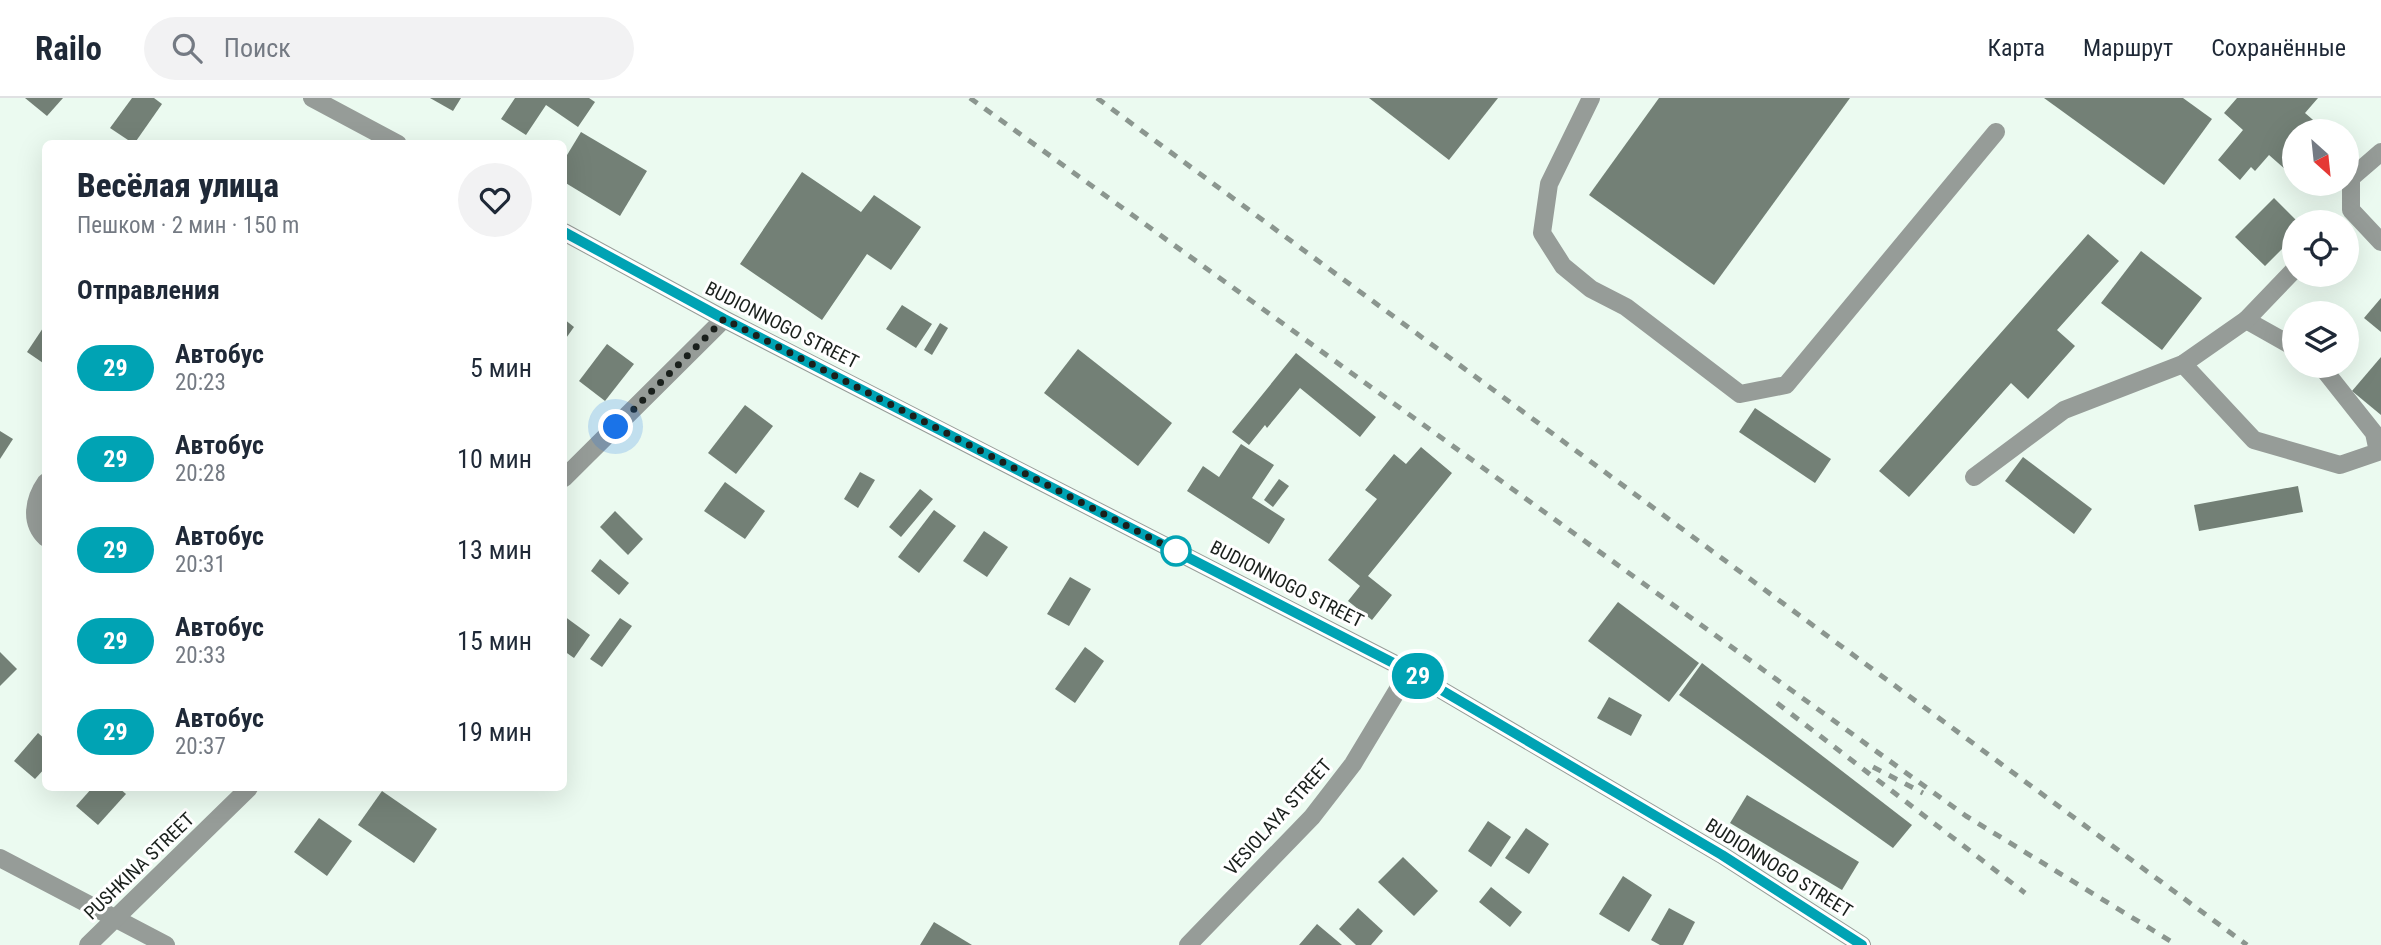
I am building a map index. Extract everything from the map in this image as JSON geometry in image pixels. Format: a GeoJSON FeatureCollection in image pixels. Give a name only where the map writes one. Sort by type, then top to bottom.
{"type":"FeatureCollection","features":[{"type":"Feature","properties":{"kind":"street"},"geometry":{"type":"LineString","coordinates":[[312,98],[391,140]]}},
{"type":"Feature","properties":{"kind":"street"},"geometry":{"type":"LineString","coordinates":[[1591,98],[1549,184],[1542,233],[1563,266],[1591,289],[1626,307],[1740,394],[1786,385],[1996,132]]}},
{"type":"Feature","properties":{"kind":"street"},"geometry":{"type":"LineString","coordinates":[[2347,210],[2351,178],[2381,152]]}},
{"type":"Feature","properties":{"kind":"street"},"geometry":{"type":"LineString","coordinates":[[2359,226],[2381,242]]}},
{"type":"Feature","properties":{"kind":"street","name":"BUDIONNOGO STREET"},"geometry":{"type":"LineString","coordinates":[[567,234],[724,319],[1409,671],[1722,855],[1862,945]]}},
{"type":"Feature","properties":{"kind":"street"},"geometry":{"type":"LineString","coordinates":[[1974,477],[2064,410],[2183,364],[2246,320],[2282,282]]}},
{"type":"Feature","properties":{"kind":"street"},"geometry":{"type":"LineString","coordinates":[[567,475],[724,319]]}},
{"type":"Feature","properties":{"kind":"street"},"geometry":{"type":"LineString","coordinates":[[2246,320],[2282,340]]}},
{"type":"Feature","properties":{"kind":"street"},"geometry":{"type":"LineString","coordinates":[[2183,364],[2254,440],[2340,465],[2378,452],[2374,433],[2330,378]]}},
{"type":"Feature","properties":{"kind":"street"},"geometry":{"type":"LineString","coordinates":[[42,488],[37,495],[35,514],[42,534]]}},
{"type":"Feature","properties":{"kind":"street","name":"VESIOLAYA STREET"},"geometry":{"type":"LineString","coordinates":[[1188,945],[1312,817],[1353,764],[1409,671]]}},
{"type":"Feature","properties":{"kind":"street","name":"PUSHKINA STREET"},"geometry":{"type":"LineString","coordinates":[[88,945],[246,791]]}},
{"type":"Feature","properties":{"kind":"street"},"geometry":{"type":"LineString","coordinates":[[0,858],[166,945]]}},
{"type":"Feature","properties":{"kind":"building"},"geometry":{"type":"Polygon","coordinates":[[[25,98],[63,98],[47,116],[25,98]]]}},
{"type":"Feature","properties":{"kind":"building"},"geometry":{"type":"Polygon","coordinates":[[[132,98],[154,98],[162,104],[137,140],[128,140],[110,128],[132,98]]]}},
{"type":"Feature","properties":{"kind":"building"},"geometry":{"type":"Polygon","coordinates":[[[430,98],[461,98],[453,111],[430,98]]]}},
{"type":"Feature","properties":{"kind":"building"},"geometry":{"type":"Polygon","coordinates":[[[515,98],[589,98],[595,102],[578,127],[546,105],[526,135],[501,119],[515,98]]]}},
{"type":"Feature","properties":{"kind":"building"},"geometry":{"type":"Polygon","coordinates":[[[1369,98],[1498,98],[1449,160],[1369,98]]]}},
{"type":"Feature","properties":{"kind":"building"},"geometry":{"type":"Polygon","coordinates":[[[1659,98],[1850,98],[1714,285],[1589,195],[1659,98]]]}},
{"type":"Feature","properties":{"kind":"building"},"geometry":{"type":"Polygon","coordinates":[[[2044,98],[2183,98],[2212,119],[2164,185],[2044,98]]]}},
{"type":"Feature","properties":{"kind":"building"},"geometry":{"type":"Polygon","coordinates":[[[2237,98],[2318,98],[2305,113],[2312,119],[2282,119],[2282,166],[2269,155],[2255,171],[2251,167],[2240,180],[2218,160],[2243,130],[2224,113],[2237,98]]]}},
{"type":"Feature","properties":{"kind":"building"},"geometry":{"type":"Polygon","coordinates":[[[581,132],[647,171],[620,216],[567,184],[567,155],[581,132]]]}},
{"type":"Feature","properties":{"kind":"building"},"geometry":{"type":"Polygon","coordinates":[[[802,172],[861,212],[874,195],[921,227],[891,270],[867,254],[822,320],[740,264],[802,172]]]}},
{"type":"Feature","properties":{"kind":"building"},"geometry":{"type":"Polygon","coordinates":[[[2274,198],[2286,210],[2282,210],[2282,249],[2265,266],[2235,237],[2274,198]]]}},
{"type":"Feature","properties":{"kind":"building"},"geometry":{"type":"Polygon","coordinates":[[[2088,234],[2119,261],[2057,330],[2075,346],[2028,399],[2011,383],[1909,497],[1879,471],[2088,234]]]}},
{"type":"Feature","properties":{"kind":"building"},"geometry":{"type":"Polygon","coordinates":[[[2141,251],[2202,298],[2162,350],[2101,303],[2141,251]]]}},
{"type":"Feature","properties":{"kind":"building"},"geometry":{"type":"Polygon","coordinates":[[[2381,298],[2381,332],[2364,318],[2381,298]]]}},
{"type":"Feature","properties":{"kind":"building"},"geometry":{"type":"Polygon","coordinates":[[[902,305],[932,324],[916,348],[886,329],[902,305]]]}},
{"type":"Feature","properties":{"kind":"building"},"geometry":{"type":"Polygon","coordinates":[[[567,321],[574,327],[567,337],[567,321]]]}},
{"type":"Feature","properties":{"kind":"building"},"geometry":{"type":"Polygon","coordinates":[[[940,323],[948,328],[932,355],[924,350],[940,323]]]}},
{"type":"Feature","properties":{"kind":"building"},"geometry":{"type":"Polygon","coordinates":[[[42,330],[42,362],[27,352],[42,330]]]}},
{"type":"Feature","properties":{"kind":"building"},"geometry":{"type":"Polygon","coordinates":[[[607,344],[634,364],[605,401],[579,381],[607,344]]]}},
{"type":"Feature","properties":{"kind":"building"},"geometry":{"type":"Polygon","coordinates":[[[1078,349],[1172,423],[1138,466],[1044,393],[1078,349]]]}},
{"type":"Feature","properties":{"kind":"building"},"geometry":{"type":"Polygon","coordinates":[[[1296,353],[1376,417],[1360,437],[1300,388],[1249,445],[1232,432],[1296,353]]]}},
{"type":"Feature","properties":{"kind":"building"},"geometry":{"type":"Polygon","coordinates":[[[2381,357],[2381,415],[2352,391],[2381,357]]]}},
{"type":"Feature","properties":{"kind":"building"},"geometry":{"type":"Polygon","coordinates":[[[745,405],[773,426],[736,474],[708,453],[745,405]]]}},
{"type":"Feature","properties":{"kind":"building"},"geometry":{"type":"Polygon","coordinates":[[[1755,408],[1831,459],[1815,483],[1739,432],[1755,408]]]}},
{"type":"Feature","properties":{"kind":"building"},"geometry":{"type":"Polygon","coordinates":[[[0,431],[13,439],[0,459],[0,431]]]}},
{"type":"Feature","properties":{"kind":"building"},"geometry":{"type":"Polygon","coordinates":[[[1241,444],[1274,465],[1252,498],[1285,519],[1269,544],[1187,491],[1203,466],[1219,477],[1241,444]]]}},
{"type":"Feature","properties":{"kind":"building"},"geometry":{"type":"Polygon","coordinates":[[[1421,447],[1452,473],[1368,576],[1392,595],[1372,620],[1348,601],[1360,586],[1328,560],[1377,499],[1365,490],[1394,454],[1406,464],[1421,447]]]}},
{"type":"Feature","properties":{"kind":"building"},"geometry":{"type":"Polygon","coordinates":[[[2023,457],[2092,509],[2074,534],[2005,481],[2023,457]]]}},
{"type":"Feature","properties":{"kind":"building"},"geometry":{"type":"Polygon","coordinates":[[[860,472],[875,480],[858,508],[844,499],[860,472]]]}},
{"type":"Feature","properties":{"kind":"building"},"geometry":{"type":"Polygon","coordinates":[[[1279,479],[1289,486],[1273,507],[1264,500],[1279,479]]]}},
{"type":"Feature","properties":{"kind":"building"},"geometry":{"type":"Polygon","coordinates":[[[725,482],[765,511],[745,539],[704,511],[725,482]]]}},
{"type":"Feature","properties":{"kind":"building"},"geometry":{"type":"Polygon","coordinates":[[[2298,486],[2303,512],[2199,531],[2194,505],[2298,486]]]}},
{"type":"Feature","properties":{"kind":"building"},"geometry":{"type":"Polygon","coordinates":[[[920,489],[933,499],[901,537],[889,527],[920,489]]]}},
{"type":"Feature","properties":{"kind":"building"},"geometry":{"type":"Polygon","coordinates":[[[934,510],[956,526],[919,573],[898,557],[934,510]]]}},
{"type":"Feature","properties":{"kind":"building"},"geometry":{"type":"Polygon","coordinates":[[[615,511],[643,539],[628,555],[600,527],[615,511]]]}},
{"type":"Feature","properties":{"kind":"building"},"geometry":{"type":"Polygon","coordinates":[[[984,531],[1008,547],[987,577],[963,561],[984,531]]]}},
{"type":"Feature","properties":{"kind":"building"},"geometry":{"type":"Polygon","coordinates":[[[600,559],[629,583],[619,595],[591,571],[600,559]]]}},
{"type":"Feature","properties":{"kind":"building"},"geometry":{"type":"Polygon","coordinates":[[[1070,577],[1091,589],[1069,626],[1047,614],[1070,577]]]}},
{"type":"Feature","properties":{"kind":"building"},"geometry":{"type":"Polygon","coordinates":[[[1618,602],[1699,663],[1669,702],[1588,641],[1618,602]]]}},
{"type":"Feature","properties":{"kind":"building"},"geometry":{"type":"Polygon","coordinates":[[[567,618],[590,635],[574,658],[567,653],[567,618]]]}},
{"type":"Feature","properties":{"kind":"building"},"geometry":{"type":"Polygon","coordinates":[[[620,618],[632,626],[602,667],[590,659],[620,618]]]}},
{"type":"Feature","properties":{"kind":"building"},"geometry":{"type":"Polygon","coordinates":[[[1085,647],[1104,661],[1075,703],[1055,689],[1085,647]]]}},
{"type":"Feature","properties":{"kind":"building"},"geometry":{"type":"Polygon","coordinates":[[[0,652],[17,669],[0,686],[0,652]]]}},
{"type":"Feature","properties":{"kind":"building"},"geometry":{"type":"Polygon","coordinates":[[[1702,663],[1912,825],[1893,848],[1679,695],[1702,663]]]}},
{"type":"Feature","properties":{"kind":"building"},"geometry":{"type":"Polygon","coordinates":[[[1609,697],[1642,715],[1631,736],[1597,718],[1609,697]]]}},
{"type":"Feature","properties":{"kind":"building"},"geometry":{"type":"Polygon","coordinates":[[[38,733],[42,736],[42,771],[35,779],[14,761],[38,733]]]}},
{"type":"Feature","properties":{"kind":"building"},"geometry":{"type":"Polygon","coordinates":[[[89,791],[122,791],[126,794],[98,825],[76,806],[89,791]]]}},
{"type":"Feature","properties":{"kind":"building"},"geometry":{"type":"Polygon","coordinates":[[[382,791],[437,829],[414,863],[358,825],[382,791]]]}},
{"type":"Feature","properties":{"kind":"building"},"geometry":{"type":"Polygon","coordinates":[[[1747,795],[1859,862],[1842,890],[1730,823],[1747,795]]]}},
{"type":"Feature","properties":{"kind":"building"},"geometry":{"type":"Polygon","coordinates":[[[319,818],[352,841],[327,876],[294,852],[319,818]]]}},
{"type":"Feature","properties":{"kind":"building"},"geometry":{"type":"Polygon","coordinates":[[[1488,821],[1511,837],[1491,867],[1468,851],[1488,821]]]}},
{"type":"Feature","properties":{"kind":"building"},"geometry":{"type":"Polygon","coordinates":[[[1526,828],[1549,844],[1529,874],[1505,858],[1526,828]]]}},
{"type":"Feature","properties":{"kind":"building"},"geometry":{"type":"Polygon","coordinates":[[[1403,857],[1438,891],[1414,916],[1378,882],[1403,857]]]}},
{"type":"Feature","properties":{"kind":"building"},"geometry":{"type":"Polygon","coordinates":[[[1623,876],[1652,895],[1629,932],[1599,914],[1623,876]]]}},
{"type":"Feature","properties":{"kind":"building"},"geometry":{"type":"Polygon","coordinates":[[[1491,887],[1522,912],[1510,927],[1479,902],[1491,887]]]}},
{"type":"Feature","properties":{"kind":"building"},"geometry":{"type":"Polygon","coordinates":[[[1358,908],[1383,931],[1371,945],[1356,945],[1339,929],[1358,908]]]}},
{"type":"Feature","properties":{"kind":"building"},"geometry":{"type":"Polygon","coordinates":[[[1669,908],[1695,922],[1683,945],[1660,945],[1651,940],[1669,908]]]}},
{"type":"Feature","properties":{"kind":"building"},"geometry":{"type":"Polygon","coordinates":[[[934,922],[972,945],[920,945],[934,922]]]}},
{"type":"Feature","properties":{"kind":"building"},"geometry":{"type":"Polygon","coordinates":[[[1317,924],[1342,945],[1299,945],[1317,924]]]}},
{"type":"Feature","properties":{"kind":"railway"},"geometry":{"type":"LineString","coordinates":[[970,98],[1966,816],[2177,945]]}},
{"type":"Feature","properties":{"kind":"railway"},"geometry":{"type":"LineString","coordinates":[[1097,98],[2247,945]]}},
{"type":"Feature","properties":{"kind":"railway"},"geometry":{"type":"LineString","coordinates":[[1777,703],[2025,893]]}},
{"type":"Feature","properties":{"kind":"railway"},"geometry":{"type":"LineString","coordinates":[[1873,767],[1923,793]]}},
{"type":"Feature","properties":{"kind":"bus line","name":"29"},"geometry":{"type":"LineString","coordinates":[[567,234],[724,319],[1409,671],[1722,855],[1862,945]]}},
{"type":"Feature","properties":{"kind":"route"},"geometry":{"type":"LineString","coordinates":[[616,427],[724,319],[1176,551]]}}]}
